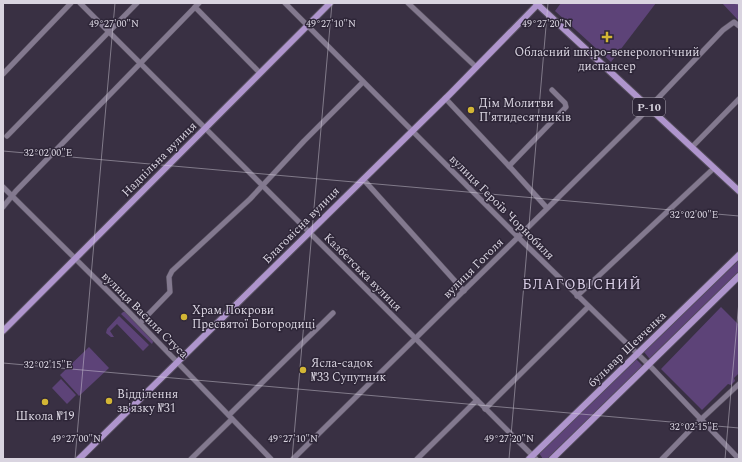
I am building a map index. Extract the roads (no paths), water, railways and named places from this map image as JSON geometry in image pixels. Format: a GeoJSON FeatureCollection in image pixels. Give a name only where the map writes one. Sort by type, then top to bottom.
{"type":"FeatureCollection","features":[{"type":"Feature","properties":{"kind":"main road","name":"Надпільна вулиця"},"geometry":{"type":"LineString","coordinates":[[3,330],[330,3]]}},
{"type":"Feature","properties":{"kind":"main road","name":"Благовісна вулиця"},"geometry":{"type":"LineString","coordinates":[[79,459],[363,180],[538,4]]}},
{"type":"Feature","properties":{"kind":"main road","name":"Р-10"},"geometry":{"type":"LineString","coordinates":[[538,4],[739,191]]}},
{"type":"Feature","properties":{"kind":"main road","name":"бульвар Шевченка"},"geometry":{"type":"LineString","coordinates":[[533,458],[739,255]]}},
{"type":"Feature","properties":{"kind":"main road"},"geometry":{"type":"LineString","coordinates":[[552,459],[739,276]]}},
{"type":"Feature","properties":{"kind":"street"},"geometry":{"type":"LineString","coordinates":[[3,74],[71,3]]}},
{"type":"Feature","properties":{"kind":"street","name":"Казбетська вулиця"},"geometry":{"type":"LineString","coordinates":[[80,3],[477,400],[533,458]]}},
{"type":"Feature","properties":{"kind":"street"},"geometry":{"type":"LineString","coordinates":[[7,136],[137,3]]}},
{"type":"Feature","properties":{"kind":"street","name":"вулиця Героїв Чорнобиля"},"geometry":{"type":"LineString","coordinates":[[285,3],[576,296],[648,365],[739,459]]}},
{"type":"Feature","properties":{"kind":"street"},"geometry":{"type":"LineString","coordinates":[[408,3],[476,67]]}},
{"type":"Feature","properties":{"kind":"street"},"geometry":{"type":"LineString","coordinates":[[3,207],[197,5],[260,73]]}},
{"type":"Feature","properties":{"kind":"street","name":"вулиця Гоголя"},"geometry":{"type":"LineString","coordinates":[[293,459],[649,108],[718,34],[734,22],[739,26]]}},
{"type":"Feature","properties":{"kind":"street"},"geometry":{"type":"LineString","coordinates":[[140,323],[170,292],[170,274],[262,186],[363,82]]}},
{"type":"Feature","properties":{"kind":"street"},"geometry":{"type":"LineString","coordinates":[[509,166],[566,107],[565,103],[552,90]]}},
{"type":"Feature","properties":{"kind":"street"},"geometry":{"type":"LineString","coordinates":[[445,98],[547,208]]}},
{"type":"Feature","properties":{"kind":"street"},"geometry":{"type":"LineString","coordinates":[[692,147],[739,99]]}},
{"type":"Feature","properties":{"kind":"street"},"geometry":{"type":"LineString","coordinates":[[576,296],[714,168]]}},
{"type":"Feature","properties":{"kind":"street"},"geometry":{"type":"LineString","coordinates":[[363,180],[464,291]]}},
{"type":"Feature","properties":{"kind":"street","name":"вулиця Василя Стуса"},"geometry":{"type":"LineString","coordinates":[[3,187],[178,361],[271,459]]}},
{"type":"Feature","properties":{"kind":"street"},"geometry":{"type":"LineString","coordinates":[[485,409],[588,307]]}},
{"type":"Feature","properties":{"kind":"street"},"geometry":{"type":"LineString","coordinates":[[191,459],[333,313]]}},
{"type":"Feature","properties":{"kind":"street"},"geometry":{"type":"LineString","coordinates":[[662,459],[701,419],[739,385]]}},
{"type":"Feature","properties":{"kind":"street"},"geometry":{"type":"LineString","coordinates":[[417,459],[477,400]]}},
{"type":"Feature","properties":{"kind":"place","name":"Обласний шкіро-венерологічний диспансер"},"geometry":{"type":"Point","coordinates":[607,37]}},
{"type":"Feature","properties":{"kind":"place","name":"Дім Молитви П'ятидесятників"},"geometry":{"type":"Point","coordinates":[471,110]}},
{"type":"Feature","properties":{"kind":"place","name":"Храм Покрови Пресвятої Богородиці"},"geometry":{"type":"Point","coordinates":[184,317]}},
{"type":"Feature","properties":{"kind":"place","name":"Ясла-садок №33 Супутник"},"geometry":{"type":"Point","coordinates":[303,370]}},
{"type":"Feature","properties":{"kind":"place","name":"Відділення зв'язку №31"},"geometry":{"type":"Point","coordinates":[109,401]}},
{"type":"Feature","properties":{"kind":"place","name":"Школа №19"},"geometry":{"type":"Point","coordinates":[45,402]}},
{"type":"Feature","properties":{"kind":"district","name":"БЛАГОВІСНИЙ"},"geometry":{"type":"Point","coordinates":[582,284]}}]}
